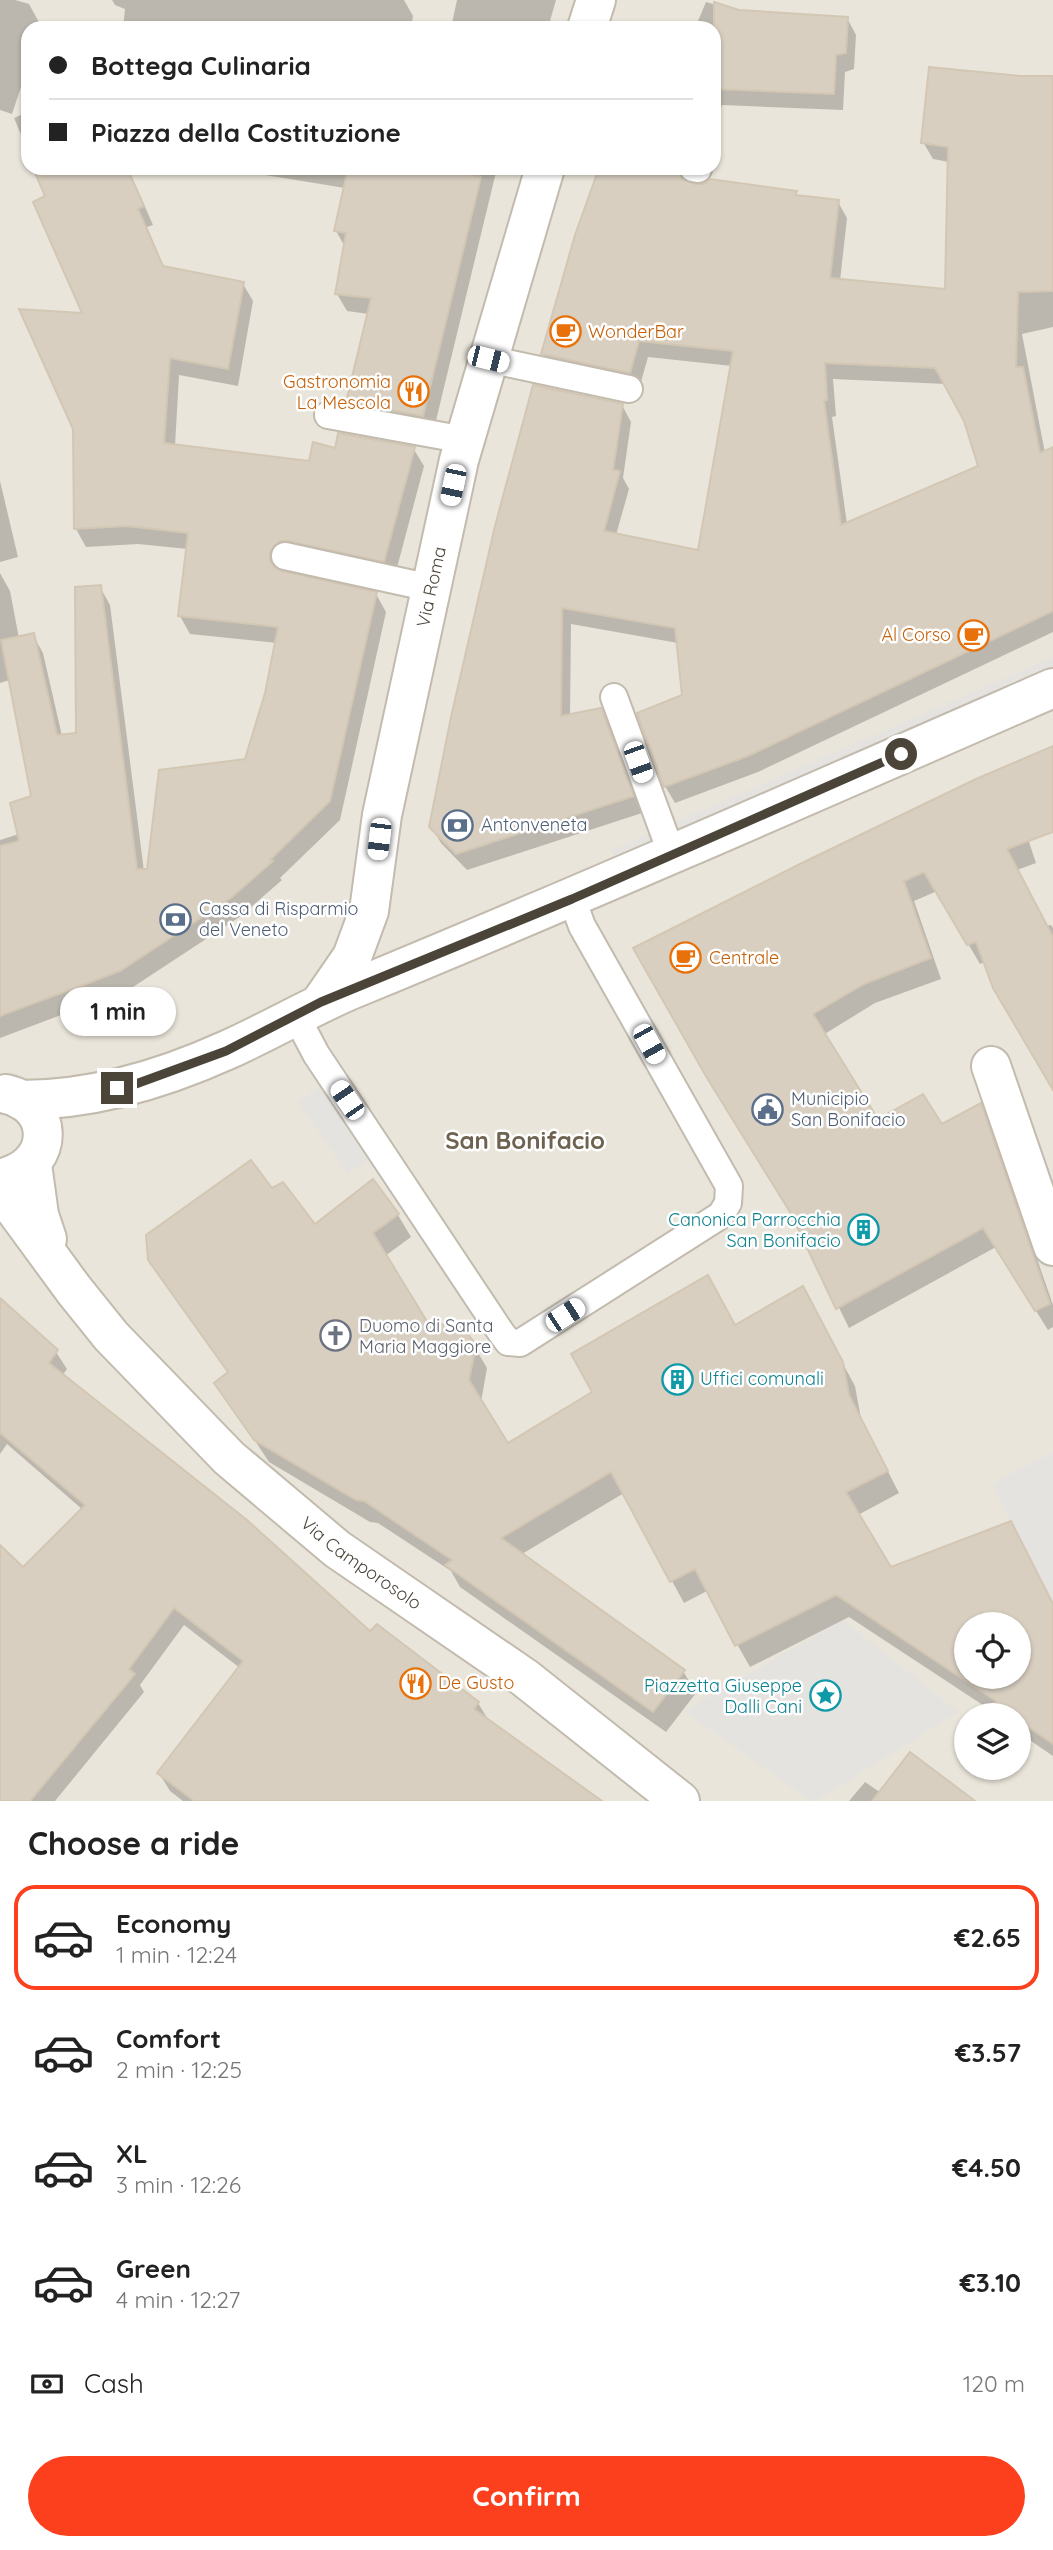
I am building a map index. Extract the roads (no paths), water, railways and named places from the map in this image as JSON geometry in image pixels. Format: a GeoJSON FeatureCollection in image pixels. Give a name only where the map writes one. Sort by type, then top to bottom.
{"type":"FeatureCollection","features":[{"type":"Feature","properties":{"kind":"street","name":"Via Roma"},"geometry":{"type":"LineString","coordinates":[[309,1009],[352,957],[369,911],[382,815],[465,440],[543,175]]}},
{"type":"Feature","properties":{"kind":"street"},"geometry":{"type":"LineString","coordinates":[[24,1163],[72,1119],[133,1085],[226,1051],[309,1009],[572,899],[1053,688]]}},
{"type":"Feature","properties":{"kind":"street"},"geometry":{"type":"LineString","coordinates":[[991,1066],[1053,1246]]}},
{"type":"Feature","properties":{"kind":"street"},"geometry":{"type":"LineString","coordinates":[[11,1097],[71,1097],[133,1085]]}},
{"type":"Feature","properties":{"kind":"street","name":"Via Camporosolo"},"geometry":{"type":"LineString","coordinates":[[11,1097],[28,1103],[42,1126],[24,1163],[39,1215],[59,1266],[74,1290]]}},
{"type":"Feature","properties":{"kind":"street","name":"Via Camporosolo"},"geometry":{"type":"LineString","coordinates":[[0,1189],[111,1336],[229,1458],[337,1549],[526,1678],[680,1801]]}},
{"type":"Feature","properties":{"kind":"lane"},"geometry":{"type":"LineString","coordinates":[[488,359],[629,389]]}},
{"type":"Feature","properties":{"kind":"lane"},"geometry":{"type":"LineString","coordinates":[[328,415],[465,440]]}},
{"type":"Feature","properties":{"kind":"lane"},"geometry":{"type":"LineString","coordinates":[[285,556],[431,588]]}},
{"type":"Feature","properties":{"kind":"lane"},"geometry":{"type":"LineString","coordinates":[[614,697],[672,855]]}},
{"type":"Feature","properties":{"kind":"lane"},"geometry":{"type":"LineString","coordinates":[[309,1009],[316,1054],[500,1331],[508,1342],[520,1343],[721,1215],[728,1203],[729,1186],[582,926],[572,899]]}},
{"type":"Feature","properties":{"kind":"place","name":"WonderBar"},"geometry":{"type":"Point","coordinates":[565,332]}},
{"type":"Feature","properties":{"kind":"place","name":"Gastronomia La Mescola"},"geometry":{"type":"Point","coordinates":[414,392]}},
{"type":"Feature","properties":{"kind":"place","name":"Al Corso"},"geometry":{"type":"Point","coordinates":[974,635]}},
{"type":"Feature","properties":{"kind":"place","name":"Antonveneta"},"geometry":{"type":"Point","coordinates":[458,825]}},
{"type":"Feature","properties":{"kind":"place","name":"Cassa di Risparmio del Veneto"},"geometry":{"type":"Point","coordinates":[176,919]}},
{"type":"Feature","properties":{"kind":"place","name":"Centrale"},"geometry":{"type":"Point","coordinates":[686,958]}},
{"type":"Feature","properties":{"kind":"place","name":"Municipio San Bonifacio"},"geometry":{"type":"Point","coordinates":[768,1109]}},
{"type":"Feature","properties":{"kind":"place","name":"Canonica Parrocchia San Bonifacio"},"geometry":{"type":"Point","coordinates":[864,1230]}},
{"type":"Feature","properties":{"kind":"place","name":"Duomo di Santa Maria Maggiore"},"geometry":{"type":"Point","coordinates":[336,1336]}},
{"type":"Feature","properties":{"kind":"place","name":"Uffici comunali"},"geometry":{"type":"Point","coordinates":[677,1379]}},
{"type":"Feature","properties":{"kind":"place","name":"De Gusto"},"geometry":{"type":"Point","coordinates":[415,1683]}},
{"type":"Feature","properties":{"kind":"place","name":"Piazzetta Giuseppe Dalli Cani"},"geometry":{"type":"Point","coordinates":[825,1696]}},
{"type":"Feature","properties":{"kind":"district","name":"San Bonifacio"},"geometry":{"type":"Point","coordinates":[525,1141]}}]}
